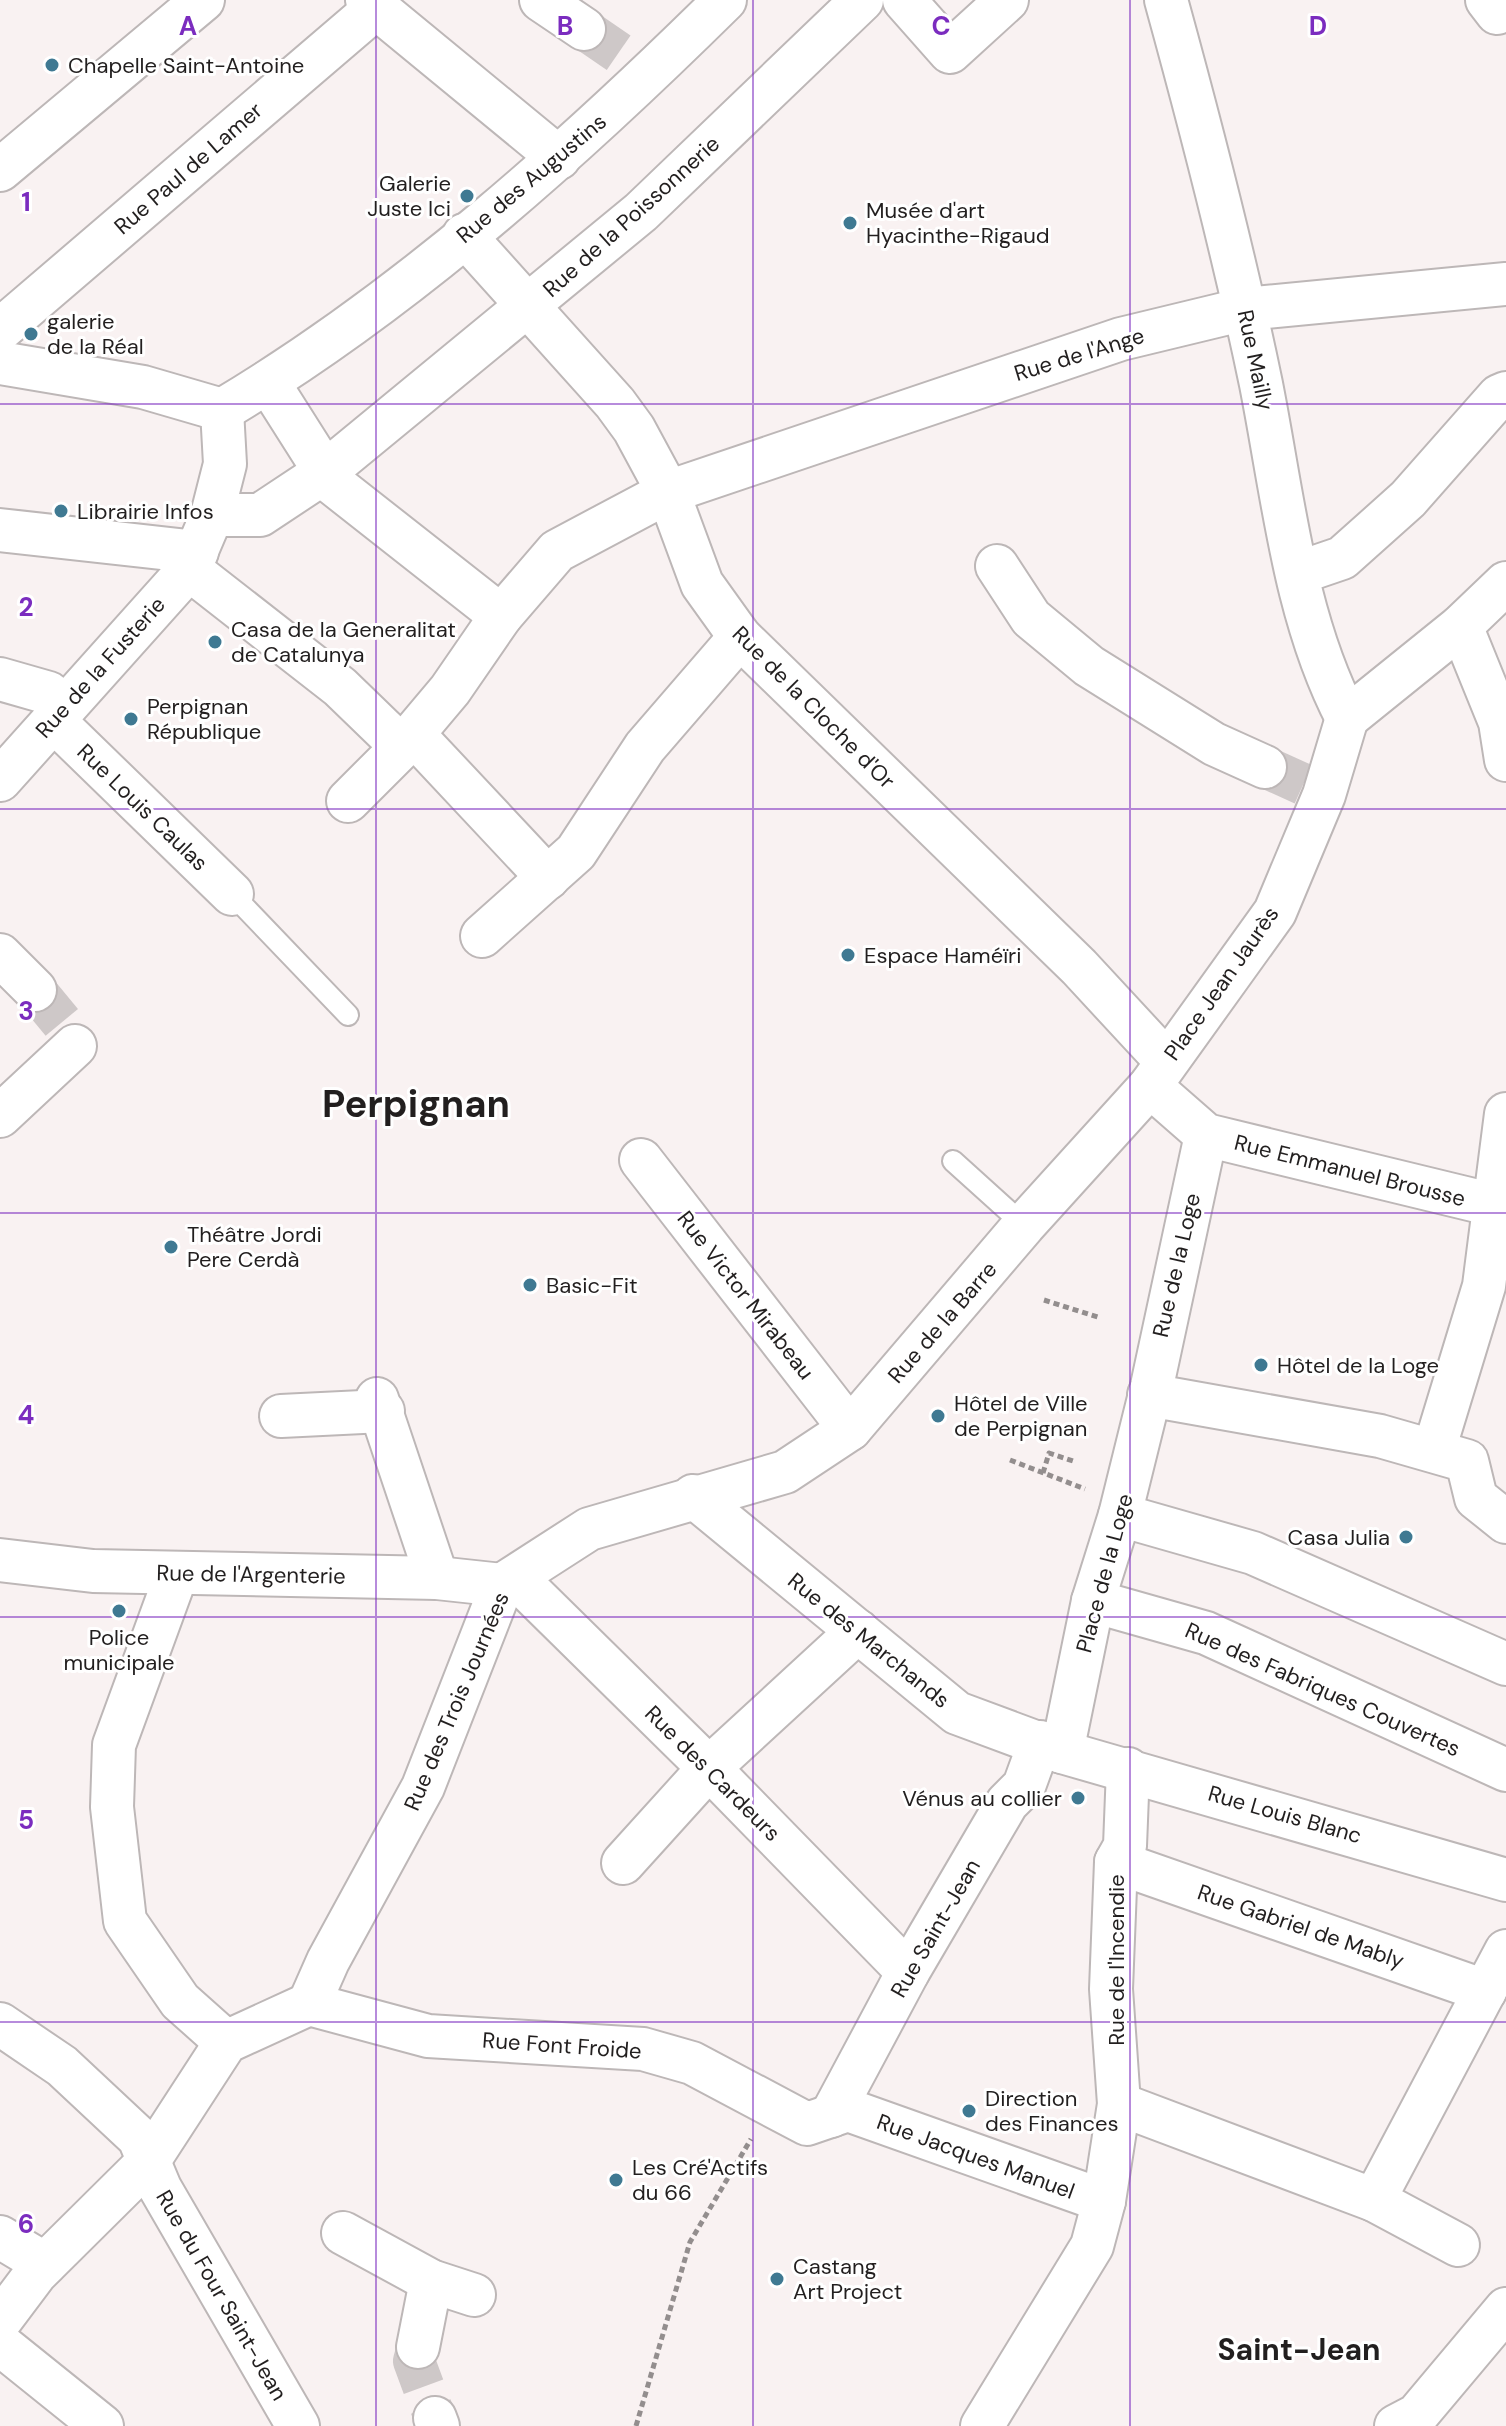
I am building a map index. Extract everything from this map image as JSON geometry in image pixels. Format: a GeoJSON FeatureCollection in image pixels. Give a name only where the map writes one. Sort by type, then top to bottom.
{"type":"FeatureCollection","features":[{"type":"Feature","properties":{"kind":"street"},"geometry":{"type":"LineString","coordinates":[[0,170],[203,0]]}},
{"type":"Feature","properties":{"kind":"street"},"geometry":{"type":"LineString","coordinates":[[541,0],[584,29]]}},
{"type":"Feature","properties":{"kind":"street","name":"Rue des Augustins"},"geometry":{"type":"LineString","coordinates":[[222,410],[325,344],[559,158],[641,70],[725,0]]}},
{"type":"Feature","properties":{"kind":"street","name":"Rue de la Poissonnerie"},"geometry":{"type":"LineString","coordinates":[[0,530],[199,546],[260,515],[325,472],[641,212],[862,0]]}},
{"type":"Feature","properties":{"kind":"street"},"geometry":{"type":"LineString","coordinates":[[904,0],[950,52],[1007,0]]}},
{"type":"Feature","properties":{"kind":"street","name":"Rue Mailly"},"geometry":{"type":"LineString","coordinates":[[1166,0],[1221,197],[1298,573],[1323,674],[1347,718]]}},
{"type":"Feature","properties":{"kind":"street"},"geometry":{"type":"LineString","coordinates":[[372,3],[559,158]]}},
{"type":"Feature","properties":{"kind":"street","name":"Rue Paul de Lamer"},"geometry":{"type":"LineString","coordinates":[[0,330],[372,3]]}},
{"type":"Feature","properties":{"kind":"street","name":"Rue de la Cloche d'Or"},"geometry":{"type":"LineString","coordinates":[[464,235],[615,403],[634,429],[668,492],[702,584],[740,637],[1079,967],[1158,1074]]}},
{"type":"Feature","properties":{"kind":"street","name":"Rue de l'Ange"},"geometry":{"type":"LineString","coordinates":[[348,801],[407,741],[450,690],[501,616],[557,551],[668,492],[1106,344],[1245,309],[1506,284]]}},
{"type":"Feature","properties":{"kind":"street"},"geometry":{"type":"LineString","coordinates":[[0,363],[143,387],[222,410],[225,464],[199,546],[340,687],[407,741],[548,878]]}},
{"type":"Feature","properties":{"kind":"street"},"geometry":{"type":"LineString","coordinates":[[268,382],[332,483],[501,616]]}},
{"type":"Feature","properties":{"kind":"street"},"geometry":{"type":"LineString","coordinates":[[1298,573],[1342,558],[1408,499],[1499,396],[1506,393]]}},
{"type":"Feature","properties":{"kind":"street","name":"Rue de la Fusterie"},"geometry":{"type":"LineString","coordinates":[[0,780],[199,546]]}},
{"type":"Feature","properties":{"kind":"street"},"geometry":{"type":"LineString","coordinates":[[997,566],[1031,618],[1089,666],[1214,744],[1265,767]]}},
{"type":"Feature","properties":{"kind":"street"},"geometry":{"type":"LineString","coordinates":[[1347,718],[1461,626],[1506,583]]}},
{"type":"Feature","properties":{"kind":"street"},"geometry":{"type":"LineString","coordinates":[[1461,626],[1500,722],[1506,760]]}},
{"type":"Feature","properties":{"kind":"street"},"geometry":{"type":"LineString","coordinates":[[482,936],[576,852],[645,747],[740,637]]}},
{"type":"Feature","properties":{"kind":"street","name":"Rue Louis Caulas"},"geometry":{"type":"LineString","coordinates":[[0,679],[49,693],[59,714],[232,894]]}},
{"type":"Feature","properties":{"kind":"street","name":"Place Jean Jaurès"},"geometry":{"type":"LineString","coordinates":[[1158,1074],[1275,912],[1314,790],[1347,718]]}},
{"type":"Feature","properties":{"kind":"street"},"geometry":{"type":"LineString","coordinates":[[0,955],[35,990]]}},
{"type":"Feature","properties":{"kind":"street"},"geometry":{"type":"LineString","coordinates":[[0,1116],[75,1046]]}},
{"type":"Feature","properties":{"kind":"street"},"geometry":{"type":"LineString","coordinates":[[1158,1074],[1206,1135]]}},
{"type":"Feature","properties":{"kind":"street","name":"Rue de la Barre"},"geometry":{"type":"LineString","coordinates":[[693,1496],[785,1472],[850,1429],[1158,1074]]}},
{"type":"Feature","properties":{"kind":"street"},"geometry":{"type":"LineString","coordinates":[[1434,1450],[1484,1286],[1506,1114]]}},
{"type":"Feature","properties":{"kind":"street","name":"Rue Emmanuel Brousse"},"geometry":{"type":"LineString","coordinates":[[1206,1135],[1494,1205]]}},
{"type":"Feature","properties":{"kind":"street","name":"Rue de la Loge"},"geometry":{"type":"LineString","coordinates":[[1149,1395],[1206,1135]]}},
{"type":"Feature","properties":{"kind":"street","name":"Rue Victor Mirabeau"},"geometry":{"type":"LineString","coordinates":[[641,1160],[850,1429]]}},
{"type":"Feature","properties":{"kind":"street"},"geometry":{"type":"LineString","coordinates":[[1149,1395],[1380,1436],[1467,1461],[1476,1498],[1506,1522]]}},
{"type":"Feature","properties":{"kind":"street","name":"Place de la Loge"},"geometry":{"type":"LineString","coordinates":[[1051,1747],[1120,1515],[1149,1395]]}},
{"type":"Feature","properties":{"kind":"street"},"geometry":{"type":"LineString","coordinates":[[281,1416],[380,1405],[437,1578]]}},
{"type":"Feature","properties":{"kind":"street","name":"Rue des Trois Journées"},"geometry":{"type":"LineString","coordinates":[[309,2004],[328,1961],[423,1787],[509,1581],[589,1529],[693,1496]]}},
{"type":"Feature","properties":{"kind":"street","name":"Rue des Marchands"},"geometry":{"type":"LineString","coordinates":[[693,1496],[957,1713],[1051,1747]]}},
{"type":"Feature","properties":{"kind":"street"},"geometry":{"type":"LineString","coordinates":[[1120,1515],[1253,1553],[1446,1641],[1506,1664]]}},
{"type":"Feature","properties":{"kind":"street","name":"Rue de l'Argenterie"},"geometry":{"type":"LineString","coordinates":[[0,1560],[93,1571],[509,1581]]}},
{"type":"Feature","properties":{"kind":"street"},"geometry":{"type":"LineString","coordinates":[[177,1573],[114,1745],[112,1807],[125,1921],[180,2001],[226,2042]]}},
{"type":"Feature","properties":{"kind":"street","name":"Rue des Cardeurs"},"geometry":{"type":"LineString","coordinates":[[509,1581],[709,1768],[908,1972]]}},
{"type":"Feature","properties":{"kind":"street","name":"Rue des Fabriques Couvertes"},"geometry":{"type":"LineString","coordinates":[[1093,1601],[1206,1633],[1506,1770]]}},
{"type":"Feature","properties":{"kind":"street"},"geometry":{"type":"LineString","coordinates":[[623,1863],[709,1768],[858,1631]]}},
{"type":"Feature","properties":{"kind":"street","name":"Rue Louis Blanc"},"geometry":{"type":"LineString","coordinates":[[1051,1747],[1506,1880]]}},
{"type":"Feature","properties":{"kind":"street","name":"Rue Saint-Jean"},"geometry":{"type":"LineString","coordinates":[[840,2113],[908,1972],[1007,1803],[1024,1786],[1051,1747]]}},
{"type":"Feature","properties":{"kind":"street","name":"Rue de l'Incendie"},"geometry":{"type":"LineString","coordinates":[[982,2426],[1092,2246],[1104,2201],[1119,2104],[1111,1989],[1116,1862],[1125,1846],[1128,1769]]}},
{"type":"Feature","properties":{"kind":"street","name":"Rue Gabriel de Mably"},"geometry":{"type":"LineString","coordinates":[[1116,1862],[1485,1991]]}},
{"type":"Feature","properties":{"kind":"street"},"geometry":{"type":"LineString","coordinates":[[1374,2200],[1506,1951]]}},
{"type":"Feature","properties":{"kind":"street"},"geometry":{"type":"LineString","coordinates":[[0,2321],[45,2264],[148,2162],[226,2042],[309,2004]]}},
{"type":"Feature","properties":{"kind":"street","name":"Rue Font Froide"},"geometry":{"type":"LineString","coordinates":[[309,2004],[428,2036],[643,2049],[692,2063],[807,2124],[840,2113]]}},
{"type":"Feature","properties":{"kind":"street","name":"Rue du Four Saint-Jean"},"geometry":{"type":"LineString","coordinates":[[0,2024],[62,2066],[139,2138],[148,2162],[293,2424]]}},
{"type":"Feature","properties":{"kind":"street"},"geometry":{"type":"LineString","coordinates":[[1119,2104],[1374,2200],[1458,2245]]}},
{"type":"Feature","properties":{"kind":"street","name":"Rue Jacques Manuel"},"geometry":{"type":"LineString","coordinates":[[840,2113],[1104,2201]]}},
{"type":"Feature","properties":{"kind":"street"},"geometry":{"type":"LineString","coordinates":[[343,2233],[431,2281],[474,2295]]}},
{"type":"Feature","properties":{"kind":"street"},"geometry":{"type":"LineString","coordinates":[[0,2237],[45,2264]]}},
{"type":"Feature","properties":{"kind":"street"},"geometry":{"type":"LineString","coordinates":[[418,2347],[431,2281]]}},
{"type":"Feature","properties":{"kind":"street"},"geometry":{"type":"LineString","coordinates":[[1422,2422],[1506,2309]]}},
{"type":"Feature","properties":{"kind":"street"},"geometry":{"type":"LineString","coordinates":[[0,2344],[102,2426]]}},
{"type":"Feature","properties":{"kind":"lane"},"geometry":{"type":"LineString","coordinates":[[232,894],[348,1015]]}},
{"type":"Feature","properties":{"kind":"lane"},"geometry":{"type":"LineString","coordinates":[[953,1161],[1024,1225]]}},
{"type":"Feature","properties":{"kind":"path"},"geometry":{"type":"LineString","coordinates":[[1044,1300],[1101,1318]]}},
{"type":"Feature","properties":{"kind":"path"},"geometry":{"type":"LineString","coordinates":[[1043,1473],[1049,1453],[1076,1462]]}},
{"type":"Feature","properties":{"kind":"path"},"geometry":{"type":"LineString","coordinates":[[1010,1460],[1103,1496],[1120,1515]]}},
{"type":"Feature","properties":{"kind":"path"},"geometry":{"type":"LineString","coordinates":[[636,2426],[690,2242],[771,2105]]}},
{"type":"Feature","properties":{"kind":"tunnel"},"geometry":{"type":"LineString","coordinates":[[584,29],[635,64]]}},
{"type":"Feature","properties":{"kind":"tunnel"},"geometry":{"type":"LineString","coordinates":[[1265,767],[1305,785]]}},
{"type":"Feature","properties":{"kind":"tunnel"},"geometry":{"type":"LineString","coordinates":[[35,990],[69,1031]]}},
{"type":"Feature","properties":{"kind":"tunnel"},"geometry":{"type":"LineString","coordinates":[[418,2347],[414,2361],[435,2418]]}},
{"type":"Feature","properties":{"kind":"place","name":"Chapelle Saint-Antoine"},"geometry":{"type":"Point","coordinates":[52,65]}},
{"type":"Feature","properties":{"kind":"place","name":"Galerie Juste Ici"},"geometry":{"type":"Point","coordinates":[467,196]}},
{"type":"Feature","properties":{"kind":"place","name":"Musée d'art Hyacinthe-Rigaud"},"geometry":{"type":"Point","coordinates":[850,223]}},
{"type":"Feature","properties":{"kind":"place","name":"galerie de la Réal"},"geometry":{"type":"Point","coordinates":[31,334]}},
{"type":"Feature","properties":{"kind":"place","name":"Librairie Infos"},"geometry":{"type":"Point","coordinates":[61,511]}},
{"type":"Feature","properties":{"kind":"place","name":"Casa de la Generalitat de Catalunya"},"geometry":{"type":"Point","coordinates":[215,642]}},
{"type":"Feature","properties":{"kind":"place","name":"Perpignan République"},"geometry":{"type":"Point","coordinates":[131,719]}},
{"type":"Feature","properties":{"kind":"place","name":"Espace Haméïri"},"geometry":{"type":"Point","coordinates":[848,955]}},
{"type":"Feature","properties":{"kind":"place","name":"Théâtre Jordi Pere Cerdà"},"geometry":{"type":"Point","coordinates":[171,1247]}},
{"type":"Feature","properties":{"kind":"place","name":"Basic-Fit"},"geometry":{"type":"Point","coordinates":[530,1285]}},
{"type":"Feature","properties":{"kind":"place","name":"Hôtel de la Loge"},"geometry":{"type":"Point","coordinates":[1261,1365]}},
{"type":"Feature","properties":{"kind":"place","name":"Hôtel de Ville de Perpignan"},"geometry":{"type":"Point","coordinates":[938,1416]}},
{"type":"Feature","properties":{"kind":"place","name":"Casa Julia"},"geometry":{"type":"Point","coordinates":[1406,1537]}},
{"type":"Feature","properties":{"kind":"place","name":"Police municipale"},"geometry":{"type":"Point","coordinates":[119,1611]}},
{"type":"Feature","properties":{"kind":"place","name":"Vénus au collier"},"geometry":{"type":"Point","coordinates":[1078,1798]}},
{"type":"Feature","properties":{"kind":"place","name":"Direction des Finances"},"geometry":{"type":"Point","coordinates":[969,2111]}},
{"type":"Feature","properties":{"kind":"place","name":"Les Cré'Actifs du 66"},"geometry":{"type":"Point","coordinates":[616,2180]}},
{"type":"Feature","properties":{"kind":"place","name":"Castang Art Project"},"geometry":{"type":"Point","coordinates":[777,2279]}},
{"type":"Feature","properties":{"kind":"district","name":"Perpignan"},"geometry":{"type":"Point","coordinates":[416,1104]}},
{"type":"Feature","properties":{"kind":"district","name":"Saint-Jean"},"geometry":{"type":"Point","coordinates":[1299,2350]}}]}
